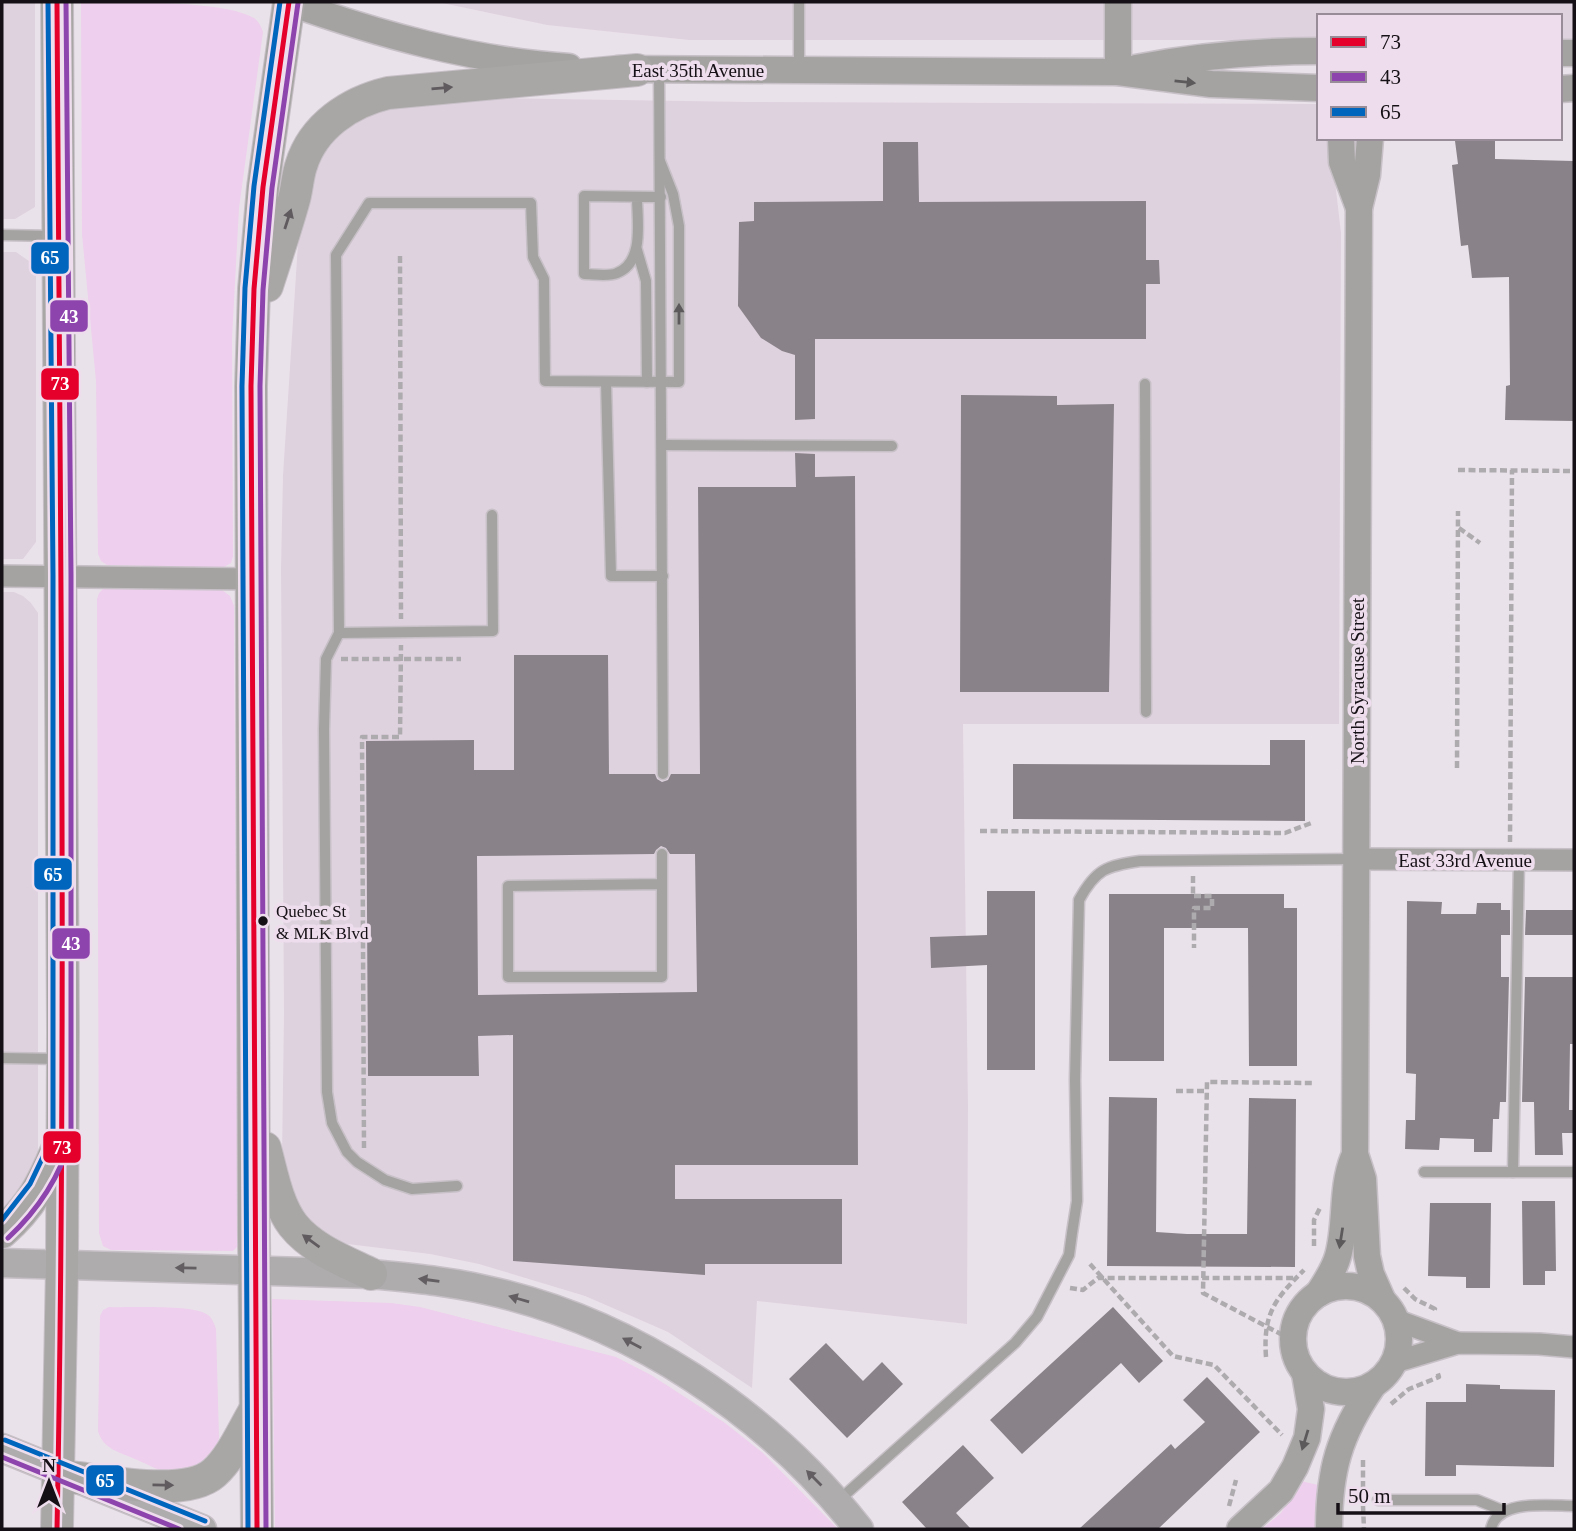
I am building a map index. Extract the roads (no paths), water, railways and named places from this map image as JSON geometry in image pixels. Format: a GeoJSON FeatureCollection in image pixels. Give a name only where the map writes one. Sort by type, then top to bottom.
{"type":"FeatureCollection","features":[{"type":"Feature","properties":{"kind":"main road"},"geometry":{"type":"LineString","coordinates":[[57,2],[62,576],[64,1474],[57,1529]]}},
{"type":"Feature","properties":{"kind":"main road"},"geometry":{"type":"LineString","coordinates":[[257,1529],[253,1103],[253,330],[262,187],[289,2]]}},
{"type":"Feature","properties":{"kind":"main road"},"geometry":{"type":"LineString","coordinates":[[253,330],[295,200],[301,166],[307,151],[331,121],[348,108],[368,98],[388,93],[648,69]]}},
{"type":"Feature","properties":{"kind":"main road"},"geometry":{"type":"LineString","coordinates":[[253,1103],[276,1190],[292,1224],[320,1248],[371,1274]]}},
{"type":"Feature","properties":{"kind":"main road"},"geometry":{"type":"LineString","coordinates":[[2,1231],[26,1210],[62,1138]]}},
{"type":"Feature","properties":{"kind":"main road"},"geometry":{"type":"LineString","coordinates":[[2,1263],[371,1274],[431,1280],[488,1290],[550,1308],[601,1327],[663,1360],[719,1395],[788,1452],[838,1502],[859,1529]]}},
{"type":"Feature","properties":{"kind":"main road"},"geometry":{"type":"LineString","coordinates":[[64,1474],[138,1485],[198,1483],[213,1475],[256,1408]]}},
{"type":"Feature","properties":{"kind":"main road"},"geometry":{"type":"LineString","coordinates":[[2,1448],[202,1529]]}},
{"type":"Feature","properties":{"kind":"street","name":"East 35th Avenue"},"geometry":{"type":"LineString","coordinates":[[289,2],[379,31],[480,56],[551,66],[1118,72],[1210,84],[1317,88]]}},
{"type":"Feature","properties":{"kind":"street"},"geometry":{"type":"LineString","coordinates":[[1118,2],[1118,72]]}},
{"type":"Feature","properties":{"kind":"street","name":"East 35th Avenue"},"geometry":{"type":"LineString","coordinates":[[1118,72],[1224,55],[1317,51]]}},
{"type":"Feature","properties":{"kind":"street","name":"North Syracuse Street"},"geometry":{"type":"LineString","coordinates":[[1342,140],[1342,162],[1359,208]]}},
{"type":"Feature","properties":{"kind":"street","name":"North Syracuse Street"},"geometry":{"type":"LineString","coordinates":[[1370,140],[1369,167],[1359,208],[1355,1154],[1363,1179],[1367,1256],[1371,1274],[1392,1300]]}},
{"type":"Feature","properties":{"kind":"street"},"geometry":{"type":"LineString","coordinates":[[2,576],[252,579]]}},
{"type":"Feature","properties":{"kind":"street","name":"East 33rd Avenue"},"geometry":{"type":"LineString","coordinates":[[1357,859],[1574,860]]}},
{"type":"Feature","properties":{"kind":"street","name":"North Syracuse Street"},"geometry":{"type":"LineString","coordinates":[[1318,1294],[1339,1254],[1346,1176],[1355,1154]]}},
{"type":"Feature","properties":{"kind":"street"},"geometry":{"type":"LineString","coordinates":[[1240,1529],[1281,1492],[1307,1438],[1311,1409],[1305,1374],[1296,1358],[1292,1340],[1295,1322],[1304,1306],[1318,1294],[1334,1287],[1350,1286],[1367,1290],[1392,1300],[1458,1343]]}},
{"type":"Feature","properties":{"kind":"street"},"geometry":{"type":"LineString","coordinates":[[1329,1529],[1330,1489],[1344,1434],[1354,1413],[1378,1397],[1385,1376],[1395,1362],[1399,1346],[1392,1300]]}},
{"type":"Feature","properties":{"kind":"street"},"geometry":{"type":"LineString","coordinates":[[1539,1344],[1574,1339]]}},
{"type":"Feature","properties":{"kind":"street"},"geometry":{"type":"LineString","coordinates":[[1395,1362],[1458,1343],[1574,1347]]}},
{"type":"Feature","properties":{"kind":"street"},"geometry":{"type":"LineString","coordinates":[[1305,1374],[1319,1385],[1336,1392],[1354,1392],[1378,1397]]}},
{"type":"Feature","properties":{"kind":"lane"},"geometry":{"type":"LineString","coordinates":[[799,2],[799,70]]}},
{"type":"Feature","properties":{"kind":"lane"},"geometry":{"type":"LineString","coordinates":[[648,69],[660,161],[661,197],[663,774]]}},
{"type":"Feature","properties":{"kind":"lane"},"geometry":{"type":"LineString","coordinates":[[457,1186],[412,1189],[385,1180],[347,1152],[332,1123],[327,1078],[324,743],[326,659],[339,633],[335,255],[369,202],[531,203],[533,257],[544,279],[545,381],[679,382],[679,226],[673,194],[660,161]]}},
{"type":"Feature","properties":{"kind":"lane"},"geometry":{"type":"LineString","coordinates":[[637,250],[628,266],[616,274],[584,274],[584,196],[661,197]]}},
{"type":"Feature","properties":{"kind":"lane"},"geometry":{"type":"LineString","coordinates":[[637,197],[637,250],[646,281],[647,382]]}},
{"type":"Feature","properties":{"kind":"lane"},"geometry":{"type":"LineString","coordinates":[[2,235],[59,236]]}},
{"type":"Feature","properties":{"kind":"lane"},"geometry":{"type":"LineString","coordinates":[[606,382],[611,576],[663,576]]}},
{"type":"Feature","properties":{"kind":"lane"},"geometry":{"type":"LineString","coordinates":[[1145,384],[1146,712]]}},
{"type":"Feature","properties":{"kind":"lane"},"geometry":{"type":"LineString","coordinates":[[662,445],[891,446]]}},
{"type":"Feature","properties":{"kind":"lane"},"geometry":{"type":"LineString","coordinates":[[339,633],[493,631],[492,515]]}},
{"type":"Feature","properties":{"kind":"lane"},"geometry":{"type":"LineString","coordinates":[[662,854],[662,884],[662,977],[508,977],[508,886],[662,884]]}},
{"type":"Feature","properties":{"kind":"lane"},"geometry":{"type":"LineString","coordinates":[[838,1502],[1015,1343],[1037,1317],[1069,1255],[1077,1201],[1075,1080],[1079,900],[1090,880],[1112,865],[1140,861],[1357,859]]}},
{"type":"Feature","properties":{"kind":"lane"},"geometry":{"type":"LineString","coordinates":[[1513,1172],[1515,860]]}},
{"type":"Feature","properties":{"kind":"lane"},"geometry":{"type":"LineString","coordinates":[[2,1058],[63,1059]]}},
{"type":"Feature","properties":{"kind":"lane"},"geometry":{"type":"LineString","coordinates":[[1424,1172],[1574,1172]]}},
{"type":"Feature","properties":{"kind":"lane"},"geometry":{"type":"LineString","coordinates":[[1378,1500],[1477,1500],[1504,1511]]}},
{"type":"Feature","properties":{"kind":"lane"},"geometry":{"type":"LineString","coordinates":[[1491,1529],[1492,1523],[1504,1511],[1520,1506],[1574,1506]]}},
{"type":"Feature","properties":{"kind":"place","name":"Quebec St & MLK Blvd"},"geometry":{"type":"Point","coordinates":[263,921]}}]}
